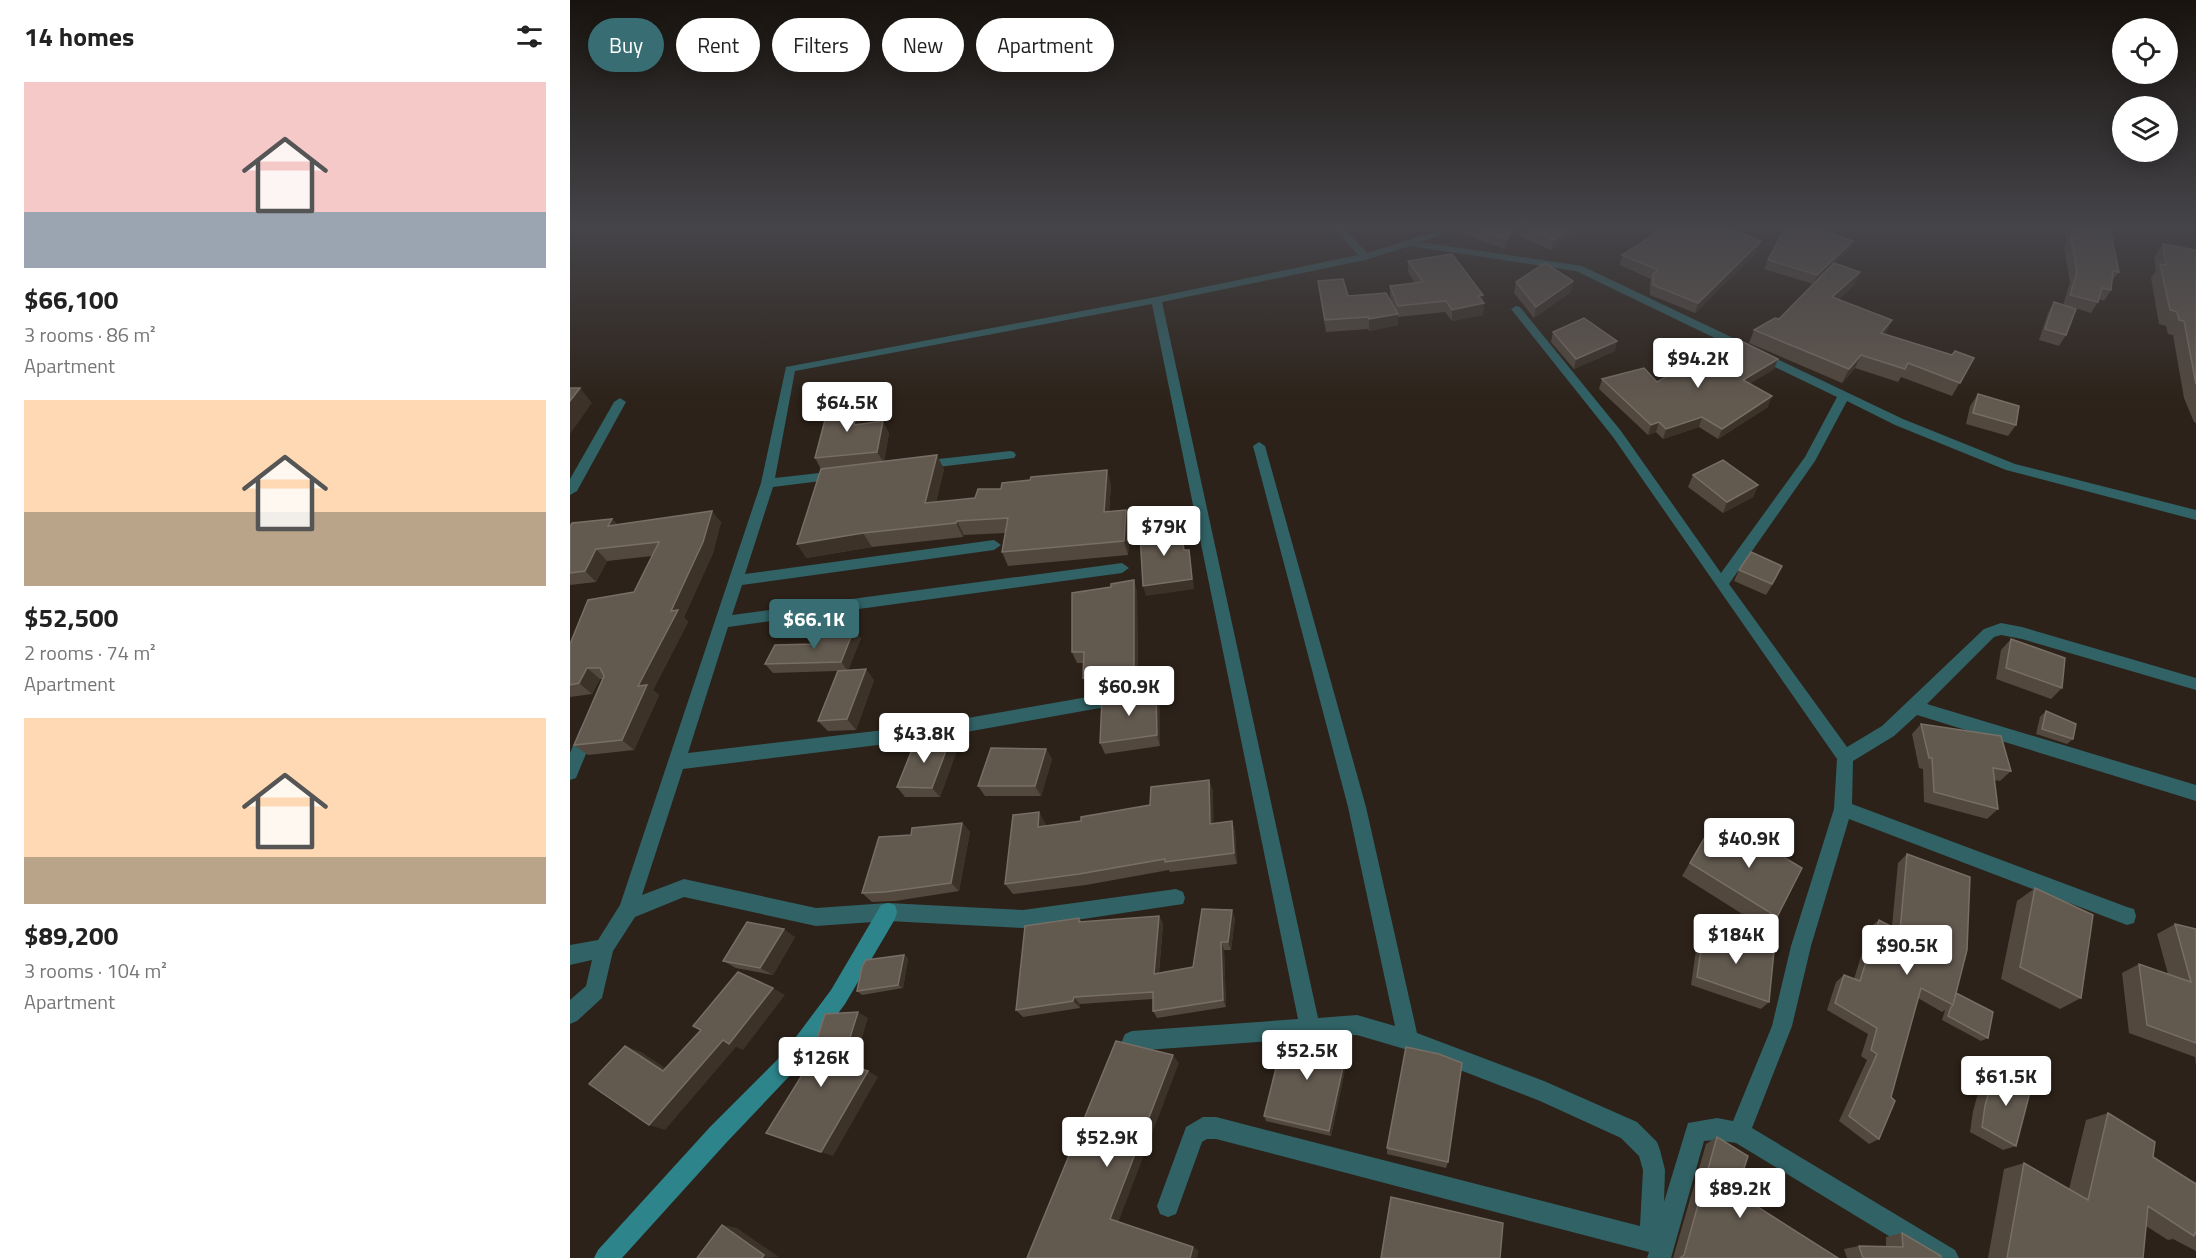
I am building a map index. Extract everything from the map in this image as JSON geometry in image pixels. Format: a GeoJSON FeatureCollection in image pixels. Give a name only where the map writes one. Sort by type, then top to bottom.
{"type":"FeatureCollection","features":[{"type":"Feature","properties":{"kind":"street"},"geometry":{"type":"LineString","coordinates":[[570,1014],[595,991],[604,948],[628,910],[768,483],[790,369],[1221,287]]}},
{"type":"Feature","properties":{"kind":"street"},"geometry":{"type":"LineString","coordinates":[[1616,287],[1899,422],[2011,467],[2196,515]]}},
{"type":"Feature","properties":{"kind":"street"},"geometry":{"type":"LineString","coordinates":[[1156,300],[1310,1027]]}},
{"type":"Feature","properties":{"kind":"street"},"geometry":{"type":"LineString","coordinates":[[1516,309],[1617,434],[1845,757],[1843,809],[1801,946],[1782,1026],[1739,1133]]}},
{"type":"Feature","properties":{"kind":"street"},"geometry":{"type":"LineString","coordinates":[[1721,584],[1810,458],[1844,395]]}},
{"type":"Feature","properties":{"kind":"street"},"geometry":{"type":"LineString","coordinates":[[570,491],[620,402]]}},
{"type":"Feature","properties":{"kind":"street"},"geometry":{"type":"LineString","coordinates":[[1259,446],[1357,807],[1408,1040]]}},
{"type":"Feature","properties":{"kind":"street"},"geometry":{"type":"LineString","coordinates":[[906,467],[1010,455]]}},
{"type":"Feature","properties":{"kind":"street"},"geometry":{"type":"LineString","coordinates":[[768,483],[849,474]]}},
{"type":"Feature","properties":{"kind":"street"},"geometry":{"type":"LineString","coordinates":[[737,579],[994,545]]}},
{"type":"Feature","properties":{"kind":"street"},"geometry":{"type":"LineString","coordinates":[[723,622],[1122,568]]}},
{"type":"Feature","properties":{"kind":"street"},"geometry":{"type":"LineString","coordinates":[[1845,757],[1888,731],[1989,633],[2001,629],[2022,633],[2196,684]]}},
{"type":"Feature","properties":{"kind":"street"},"geometry":{"type":"LineString","coordinates":[[677,762],[927,732],[1139,695]]}},
{"type":"Feature","properties":{"kind":"street"},"geometry":{"type":"LineString","coordinates":[[1914,707],[2196,793]]}},
{"type":"Feature","properties":{"kind":"street"},"geometry":{"type":"LineString","coordinates":[[570,773],[593,718]]}},
{"type":"Feature","properties":{"kind":"street"},"geometry":{"type":"LineString","coordinates":[[1843,809],[2127,916]]}},
{"type":"Feature","properties":{"kind":"street"},"geometry":{"type":"LineString","coordinates":[[628,910],[684,888],[816,917],[888,912],[1023,919],[1176,898]]}},
{"type":"Feature","properties":{"kind":"street"},"geometry":{"type":"LineString","coordinates":[[606,1258],[718,1135],[791,1060],[838,997],[888,912]]}},
{"type":"Feature","properties":{"kind":"street"},"geometry":{"type":"LineString","coordinates":[[570,955],[604,948]]}},
{"type":"Feature","properties":{"kind":"street"},"geometry":{"type":"LineString","coordinates":[[1132,1041],[1357,1025],[1408,1040],[1544,1092],[1629,1130],[1649,1150],[1654,1170],[1658,1247]]}},
{"type":"Feature","properties":{"kind":"street"},"geometry":{"type":"LineString","coordinates":[[1168,1206],[1194,1135],[1203,1128],[1216,1128],[1658,1247]]}},
{"type":"Feature","properties":{"kind":"street"},"geometry":{"type":"LineString","coordinates":[[1658,1247],[1696,1131],[1717,1129],[1739,1133],[1947,1258]]}},
{"type":"Feature","properties":{"kind":"building"},"geometry":{"type":"Polygon","coordinates":[[[1319,287],[1345,287],[1348,296],[1386,293],[1398,314],[1369,319],[1368,317],[1325,320],[1319,287]]]}},
{"type":"Feature","properties":{"kind":"building"},"geometry":{"type":"Polygon","coordinates":[[[1390,287],[1477,287],[1483,295],[1478,296],[1484,303],[1452,310],[1446,301],[1398,306],[1390,287]]]}},
{"type":"Feature","properties":{"kind":"building"},"geometry":{"type":"Polygon","coordinates":[[[1520,287],[1565,287],[1536,307],[1520,287]]]}},
{"type":"Feature","properties":{"kind":"building"},"geometry":{"type":"Polygon","coordinates":[[[1657,287],[1715,287],[1698,303],[1657,287]]]}},
{"type":"Feature","properties":{"kind":"building"},"geometry":{"type":"Polygon","coordinates":[[[1811,287],[1844,287],[1832,297],[1892,320],[1881,333],[1952,355],[1955,351],[1974,358],[1960,383],[1908,363],[1905,369],[1861,355],[1849,369],[1754,330],[1775,318],[1779,319],[1811,287]]]}},
{"type":"Feature","properties":{"kind":"building"},"geometry":{"type":"Polygon","coordinates":[[[2073,287],[2111,287],[2111,290],[2102,288],[2098,302],[2070,295],[2073,287]]]}},
{"type":"Feature","properties":{"kind":"building"},"geometry":{"type":"Polygon","coordinates":[[[2165,287],[2196,287],[2196,384],[2184,321],[2179,320],[2177,312],[2170,310],[2165,287]]]}},
{"type":"Feature","properties":{"kind":"building"},"geometry":{"type":"Polygon","coordinates":[[[2054,302],[2076,309],[2066,335],[2045,329],[2054,302]]]}},
{"type":"Feature","properties":{"kind":"building"},"geometry":{"type":"Polygon","coordinates":[[[1584,318],[1617,341],[1576,359],[1553,332],[1584,318]]]}},
{"type":"Feature","properties":{"kind":"building"},"geometry":{"type":"Polygon","coordinates":[[[1739,340],[1778,359],[1743,380],[1772,396],[1722,429],[1702,417],[1666,429],[1659,422],[1651,425],[1602,379],[1644,368],[1657,382],[1701,356],[1706,358],[1739,340]]]}},
{"type":"Feature","properties":{"kind":"building"},"geometry":{"type":"Polygon","coordinates":[[[570,388],[580,388],[570,401],[570,388]]]}},
{"type":"Feature","properties":{"kind":"building"},"geometry":{"type":"Polygon","coordinates":[[[1978,394],[2019,406],[2016,425],[1973,413],[1978,394]]]}},
{"type":"Feature","properties":{"kind":"building"},"geometry":{"type":"Polygon","coordinates":[[[851,398],[845,418],[856,416],[854,425],[883,421],[877,452],[815,458],[830,401],[851,398]]]}},
{"type":"Feature","properties":{"kind":"building"},"geometry":{"type":"Polygon","coordinates":[[[937,455],[925,503],[975,498],[978,489],[1001,489],[1002,483],[1030,480],[1031,477],[1107,470],[1104,512],[1126,510],[1124,541],[1002,552],[1008,518],[957,521],[956,523],[863,533],[797,544],[821,469],[937,455]]]}},
{"type":"Feature","properties":{"kind":"building"},"geometry":{"type":"Polygon","coordinates":[[[1723,460],[1758,485],[1727,502],[1693,475],[1723,460]]]}},
{"type":"Feature","properties":{"kind":"building"},"geometry":{"type":"Polygon","coordinates":[[[712,511],[703,542],[671,611],[678,610],[638,686],[647,685],[622,740],[574,745],[604,676],[600,668],[587,668],[579,683],[570,685],[570,644],[588,600],[634,592],[659,542],[596,549],[585,571],[570,573],[570,527],[572,523],[612,519],[608,526],[712,511]]]}},
{"type":"Feature","properties":{"kind":"building"},"geometry":{"type":"Polygon","coordinates":[[[1180,526],[1184,550],[1189,550],[1192,579],[1143,586],[1140,533],[1180,526]]]}},
{"type":"Feature","properties":{"kind":"building"},"geometry":{"type":"Polygon","coordinates":[[[1751,552],[1782,566],[1772,584],[1739,570],[1751,552]]]}},
{"type":"Feature","properties":{"kind":"building"},"geometry":{"type":"Polygon","coordinates":[[[1134,580],[1134,675],[1102,681],[1103,675],[1083,678],[1084,652],[1072,652],[1072,593],[1111,587],[1111,584],[1134,580]]]}},
{"type":"Feature","properties":{"kind":"building"},"geometry":{"type":"Polygon","coordinates":[[[854,629],[841,662],[765,664],[775,645],[814,644],[818,632],[854,629]]]}},
{"type":"Feature","properties":{"kind":"building"},"geometry":{"type":"Polygon","coordinates":[[[2011,639],[2065,658],[2062,688],[2006,668],[2011,639]]]}},
{"type":"Feature","properties":{"kind":"building"},"geometry":{"type":"Polygon","coordinates":[[[866,669],[847,719],[818,721],[838,671],[866,669]]]}},
{"type":"Feature","properties":{"kind":"building"},"geometry":{"type":"Polygon","coordinates":[[[1156,691],[1157,735],[1100,743],[1102,699],[1156,691]]]}},
{"type":"Feature","properties":{"kind":"building"},"geometry":{"type":"Polygon","coordinates":[[[2046,711],[2076,724],[2073,739],[2042,729],[2046,711]]]}},
{"type":"Feature","properties":{"kind":"building"},"geometry":{"type":"Polygon","coordinates":[[[1921,724],[2001,736],[2011,771],[1993,768],[1998,809],[1934,792],[1932,758],[1929,758],[1921,724]]]}},
{"type":"Feature","properties":{"kind":"building"},"geometry":{"type":"Polygon","coordinates":[[[916,740],[950,740],[932,788],[897,787],[916,740]]]}},
{"type":"Feature","properties":{"kind":"building"},"geometry":{"type":"Polygon","coordinates":[[[991,748],[1046,749],[1035,786],[978,786],[991,748]]]}},
{"type":"Feature","properties":{"kind":"building"},"geometry":{"type":"Polygon","coordinates":[[[1209,780],[1210,824],[1232,821],[1234,853],[1165,862],[1165,859],[1005,884],[1013,815],[1039,812],[1038,827],[1081,821],[1081,817],[1150,805],[1151,787],[1209,780]]]}},
{"type":"Feature","properties":{"kind":"building"},"geometry":{"type":"Polygon","coordinates":[[[962,823],[951,883],[862,893],[879,837],[911,835],[912,828],[962,823]]]}},
{"type":"Feature","properties":{"kind":"building"},"geometry":{"type":"Polygon","coordinates":[[[1732,826],[1802,868],[1777,917],[1690,863],[1705,837],[1720,846],[1732,826]]]}},
{"type":"Feature","properties":{"kind":"building"},"geometry":{"type":"Polygon","coordinates":[[[1907,854],[1970,877],[1967,950],[1953,1005],[1921,988],[1891,1097],[1895,1101],[1879,1139],[1849,1116],[1877,1054],[1871,1050],[1877,1028],[1835,1003],[1844,975],[1860,981],[1879,920],[1900,931],[1907,854]]]}},
{"type":"Feature","properties":{"kind":"building"},"geometry":{"type":"Polygon","coordinates":[[[2035,888],[2093,915],[2081,998],[2020,967],[2035,888]]]}},
{"type":"Feature","properties":{"kind":"building"},"geometry":{"type":"Polygon","coordinates":[[[1202,909],[1232,910],[1228,942],[1221,942],[1223,1000],[1153,1011],[1153,992],[1074,997],[1073,1001],[1016,1010],[1025,926],[1079,918],[1079,922],[1159,916],[1154,974],[1193,967],[1202,909]]]}},
{"type":"Feature","properties":{"kind":"building"},"geometry":{"type":"Polygon","coordinates":[[[747,922],[784,929],[760,968],[723,961],[747,922]]]}},
{"type":"Feature","properties":{"kind":"building"},"geometry":{"type":"Polygon","coordinates":[[[2175,924],[2196,929],[2196,1043],[2147,1025],[2139,964],[2191,982],[2175,924]]]}},
{"type":"Feature","properties":{"kind":"building"},"geometry":{"type":"Polygon","coordinates":[[[1704,928],[1774,951],[1769,1002],[1697,977],[1704,928]]]}},
{"type":"Feature","properties":{"kind":"building"},"geometry":{"type":"Polygon","coordinates":[[[904,955],[898,985],[857,991],[862,967],[866,960],[904,955]]]}},
{"type":"Feature","properties":{"kind":"building"},"geometry":{"type":"Polygon","coordinates":[[[738,972],[773,988],[729,1044],[723,1040],[649,1125],[589,1084],[625,1046],[663,1071],[701,1030],[693,1026],[738,972]]]}},
{"type":"Feature","properties":{"kind":"building"},"geometry":{"type":"Polygon","coordinates":[[[1956,993],[1993,1012],[1988,1038],[1948,1016],[1956,993]]]}},
{"type":"Feature","properties":{"kind":"building"},"geometry":{"type":"Polygon","coordinates":[[[858,1012],[842,1063],[868,1071],[821,1152],[766,1133],[809,1064],[825,1014],[858,1012]]]}},
{"type":"Feature","properties":{"kind":"building"},"geometry":{"type":"Polygon","coordinates":[[[1304,1034],[1348,1044],[1329,1131],[1264,1116],[1284,1036],[1304,1034]]]}},
{"type":"Feature","properties":{"kind":"building"},"geometry":{"type":"Polygon","coordinates":[[[1116,1041],[1173,1055],[1110,1219],[1193,1247],[1190,1258],[1027,1258],[1116,1041]]]}},
{"type":"Feature","properties":{"kind":"building"},"geometry":{"type":"Polygon","coordinates":[[[1406,1047],[1439,1054],[1462,1063],[1448,1162],[1387,1148],[1406,1047]]]}},
{"type":"Feature","properties":{"kind":"building"},"geometry":{"type":"Polygon","coordinates":[[[1996,1067],[2031,1088],[2016,1146],[1982,1127],[1985,1106],[1996,1067]]]}},
{"type":"Feature","properties":{"kind":"building"},"geometry":{"type":"Polygon","coordinates":[[[2108,1113],[2155,1142],[2153,1157],[2196,1184],[2196,1234],[2194,1236],[2148,1206],[2143,1258],[2007,1258],[2024,1163],[2088,1200],[2108,1113]]]}},
{"type":"Feature","properties":{"kind":"building"},"geometry":{"type":"Polygon","coordinates":[[[1717,1137],[1748,1156],[1736,1193],[1838,1258],[1680,1258],[1684,1255],[1717,1137]]]}},
{"type":"Feature","properties":{"kind":"building"},"geometry":{"type":"Polygon","coordinates":[[[1391,1197],[1503,1223],[1500,1258],[1381,1258],[1391,1197]]]}},
{"type":"Feature","properties":{"kind":"building"},"geometry":{"type":"Polygon","coordinates":[[[722,1225],[764,1255],[762,1258],[697,1258],[722,1225]]]}},
{"type":"Feature","properties":{"kind":"building"},"geometry":{"type":"Polygon","coordinates":[[[1902,1233],[1941,1258],[1863,1258],[1859,1246],[1903,1247],[1902,1233]]]}}]}
